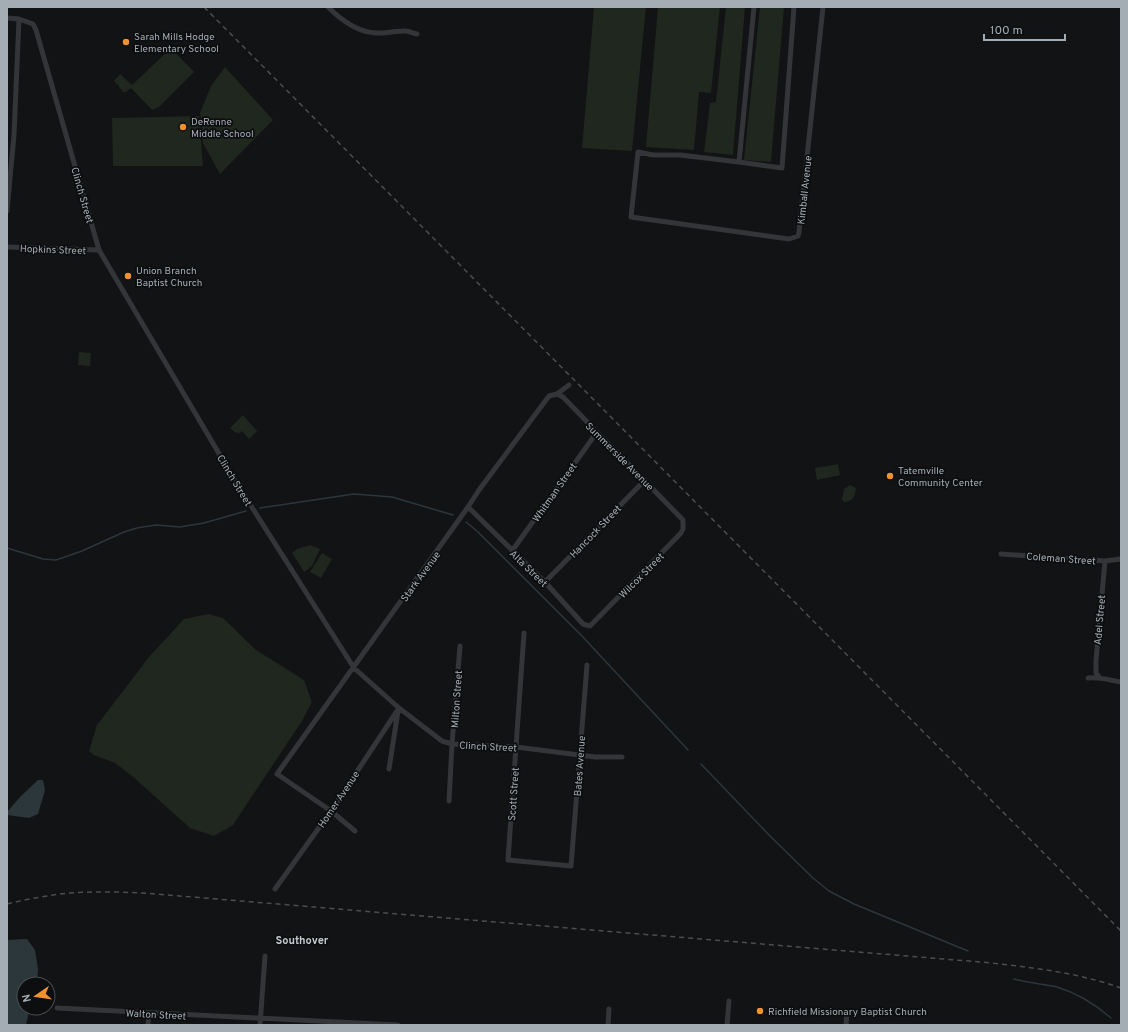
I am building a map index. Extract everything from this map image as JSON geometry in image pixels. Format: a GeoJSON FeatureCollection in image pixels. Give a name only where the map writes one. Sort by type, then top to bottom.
{"type":"FeatureCollection","features":[{"type":"Feature","properties":{"kind":"street"},"geometry":{"type":"LineString","coordinates":[[328,7],[337,16],[351,26],[365,31],[378,33],[404,31],[417,34]]}},
{"type":"Feature","properties":{"kind":"street"},"geometry":{"type":"LineString","coordinates":[[754,7],[739,162],[782,168],[794,7]]}},
{"type":"Feature","properties":{"kind":"street","name":"Kimball Avenue"},"geometry":{"type":"LineString","coordinates":[[739,162],[680,155],[653,155],[638,152],[632,217],[789,238],[798,236],[823,7]]}},
{"type":"Feature","properties":{"kind":"street"},"geometry":{"type":"LineString","coordinates":[[7,18],[19,19],[14,135],[7,211]]}},
{"type":"Feature","properties":{"kind":"street","name":"Clinch Street"},"geometry":{"type":"LineString","coordinates":[[19,19],[34,24],[99,250],[234,479],[354,668],[399,708],[442,741],[452,744],[516,747],[595,757],[622,757]]}},
{"type":"Feature","properties":{"kind":"street"},"geometry":{"type":"LineString","coordinates":[[7,134],[14,135]]}},
{"type":"Feature","properties":{"kind":"street","name":"Hopkins Street"},"geometry":{"type":"LineString","coordinates":[[7,247],[99,250]]}},
{"type":"Feature","properties":{"kind":"street","name":"Stark Avenue"},"geometry":{"type":"LineString","coordinates":[[331,811],[277,774],[468,508],[479,490],[549,396],[557,394],[569,385]]}},
{"type":"Feature","properties":{"kind":"street","name":"Summerside Avenue"},"geometry":{"type":"LineString","coordinates":[[557,394],[564,396],[683,520]]}},
{"type":"Feature","properties":{"kind":"street","name":"Whitman Street"},"geometry":{"type":"LineString","coordinates":[[512,551],[597,432]]}},
{"type":"Feature","properties":{"kind":"street","name":"Hancock Street"},"geometry":{"type":"LineString","coordinates":[[545,582],[645,480]]}},
{"type":"Feature","properties":{"kind":"street","name":"Alta Street"},"geometry":{"type":"LineString","coordinates":[[468,508],[545,582],[583,624],[590,626]]}},
{"type":"Feature","properties":{"kind":"street","name":"Wilcox Street"},"geometry":{"type":"LineString","coordinates":[[590,626],[682,534],[683,520]]}},
{"type":"Feature","properties":{"kind":"street","name":"Coleman Street"},"geometry":{"type":"LineString","coordinates":[[1001,554],[1105,561],[1121,559]]}},
{"type":"Feature","properties":{"kind":"street","name":"Adel Street"},"geometry":{"type":"LineString","coordinates":[[1099,677],[1096,672],[1096,660],[1105,561]]}},
{"type":"Feature","properties":{"kind":"street","name":"Scott Street"},"geometry":{"type":"LineString","coordinates":[[524,633],[508,860],[571,866]]}},
{"type":"Feature","properties":{"kind":"street","name":"Milton Street"},"geometry":{"type":"LineString","coordinates":[[449,801],[460,646]]}},
{"type":"Feature","properties":{"kind":"street","name":"Bates Avenue"},"geometry":{"type":"LineString","coordinates":[[571,866],[587,666]]}},
{"type":"Feature","properties":{"kind":"street"},"geometry":{"type":"LineString","coordinates":[[1088,678],[1099,677],[1103,680],[1121,682]]}},
{"type":"Feature","properties":{"kind":"street"},"geometry":{"type":"LineString","coordinates":[[390,768],[399,708]]}},
{"type":"Feature","properties":{"kind":"street","name":"Homer Avenue"},"geometry":{"type":"LineString","coordinates":[[275,889],[331,811],[399,708]]}},
{"type":"Feature","properties":{"kind":"street"},"geometry":{"type":"LineString","coordinates":[[331,811],[355,831]]}},
{"type":"Feature","properties":{"kind":"street"},"geometry":{"type":"LineString","coordinates":[[260,1025],[265,956]]}},
{"type":"Feature","properties":{"kind":"street"},"geometry":{"type":"LineString","coordinates":[[727,1025],[729,1001]]}},
{"type":"Feature","properties":{"kind":"street","name":"Walton Street"},"geometry":{"type":"LineString","coordinates":[[57,1008],[149,1014],[398,1025]]}},
{"type":"Feature","properties":{"kind":"street"},"geometry":{"type":"LineString","coordinates":[[608,1025],[609,1009]]}},
{"type":"Feature","properties":{"kind":"street"},"geometry":{"type":"LineString","coordinates":[[846,1025],[847,1012]]}},
{"type":"Feature","properties":{"kind":"street"},"geometry":{"type":"LineString","coordinates":[[148,1025],[149,1014]]}},
{"type":"Feature","properties":{"kind":"shaded area"},"geometry":{"type":"Polygon","coordinates":[[[594,7],[646,7],[632,151],[582,148],[594,7]]]}},
{"type":"Feature","properties":{"kind":"shaded area"},"geometry":{"type":"Polygon","coordinates":[[[658,7],[720,7],[711,93],[699,92],[694,150],[646,147],[658,7]]]}},
{"type":"Feature","properties":{"kind":"shaded area"},"geometry":{"type":"Polygon","coordinates":[[[726,7],[745,7],[733,155],[704,152],[710,103],[716,102],[726,7]]]}},
{"type":"Feature","properties":{"kind":"shaded area"},"geometry":{"type":"Polygon","coordinates":[[[760,7],[784,7],[771,162],[744,160],[760,7]]]}},
{"type":"Feature","properties":{"kind":"shaded area"},"geometry":{"type":"Polygon","coordinates":[[[171,48],[194,72],[159,107],[152,110],[131,88],[126,92],[123,92],[114,81],[120,74],[132,85],[171,48]]]}},
{"type":"Feature","properties":{"kind":"shaded area"},"geometry":{"type":"Polygon","coordinates":[[[225,67],[273,120],[220,174],[203,143],[200,113],[211,86],[225,67]]]}},
{"type":"Feature","properties":{"kind":"shaded area"},"geometry":{"type":"Polygon","coordinates":[[[199,116],[203,166],[113,166],[112,118],[199,116]]]}},
{"type":"Feature","properties":{"kind":"shaded area"},"geometry":{"type":"Polygon","coordinates":[[[79,352],[91,353],[90,366],[78,365],[79,352]]]}},
{"type":"Feature","properties":{"kind":"shaded area"},"geometry":{"type":"Polygon","coordinates":[[[243,415],[257,431],[249,439],[242,431],[239,434],[230,428],[243,415]]]}},
{"type":"Feature","properties":{"kind":"shaded area"},"geometry":{"type":"Polygon","coordinates":[[[838,464],[840,475],[817,480],[815,468],[838,464]]]}},
{"type":"Feature","properties":{"kind":"shaded area"},"geometry":{"type":"Polygon","coordinates":[[[850,485],[856,488],[855,494],[851,500],[844,502],[842,499],[844,489],[850,485]]]}},
{"type":"Feature","properties":{"kind":"shaded area"},"geometry":{"type":"Polygon","coordinates":[[[310,545],[320,549],[312,566],[304,572],[292,553],[297,549],[310,545]]]}},
{"type":"Feature","properties":{"kind":"shaded area"},"geometry":{"type":"Polygon","coordinates":[[[322,553],[332,559],[321,578],[310,572],[322,553]]]}},
{"type":"Feature","properties":{"kind":"shaded area"},"geometry":{"type":"Polygon","coordinates":[[[208,614],[223,618],[256,650],[304,680],[312,702],[302,721],[233,825],[214,836],[190,828],[132,776],[115,763],[94,755],[89,751],[97,725],[149,657],[184,619],[208,614]]]}},
{"type":"Feature","properties":{"kind":"shaded area"},"geometry":{"type":"Polygon","coordinates":[[[38,780],[43,780],[45,790],[38,814],[29,818],[7,815],[7,812],[20,797],[38,780]]]}},
{"type":"Feature","properties":{"kind":"shaded area"},"geometry":{"type":"Polygon","coordinates":[[[27,939],[35,950],[38,976],[16,976],[16,1016],[28,1016],[26,1025],[7,1025],[7,940],[27,939]]]}},
{"type":"Feature","properties":{"kind":"waterway"},"geometry":{"type":"LineString","coordinates":[[260,508],[354,494],[392,497],[453,515]]}},
{"type":"Feature","properties":{"kind":"waterway"},"geometry":{"type":"LineString","coordinates":[[7,548],[43,559],[56,560],[137,528],[156,525],[180,527],[204,523],[246,511]]}},
{"type":"Feature","properties":{"kind":"waterway"},"geometry":{"type":"LineString","coordinates":[[466,522],[478,532],[581,635],[688,750]]}},
{"type":"Feature","properties":{"kind":"waterway"},"geometry":{"type":"LineString","coordinates":[[701,764],[770,836],[813,878],[829,891],[854,904],[968,951]]}},
{"type":"Feature","properties":{"kind":"waterway"},"geometry":{"type":"LineString","coordinates":[[1014,979],[1057,987],[1072,992],[1099,1008],[1111,1018]]}},
{"type":"Feature","properties":{"kind":"railway"},"geometry":{"type":"LineString","coordinates":[[204,7],[1121,931]]}},
{"type":"Feature","properties":{"kind":"railway"},"geometry":{"type":"LineString","coordinates":[[7,904],[38,897],[70,893],[113,892],[156,894],[992,963],[1041,969],[1089,978],[1121,988]]}},
{"type":"Feature","properties":{"kind":"place","name":"Sarah Mills Hodge Elementary School"},"geometry":{"type":"Point","coordinates":[126,42]}},
{"type":"Feature","properties":{"kind":"place","name":"DeRenne Middle School"},"geometry":{"type":"Point","coordinates":[183,127]}},
{"type":"Feature","properties":{"kind":"place","name":"Union Branch Baptist Church"},"geometry":{"type":"Point","coordinates":[128,276]}},
{"type":"Feature","properties":{"kind":"place","name":"Tatemville Community Center"},"geometry":{"type":"Point","coordinates":[890,476]}},
{"type":"Feature","properties":{"kind":"place","name":"Richfield Missionary Baptist Church"},"geometry":{"type":"Point","coordinates":[760,1011]}},
{"type":"Feature","properties":{"kind":"district","name":"Southover"},"geometry":{"type":"Point","coordinates":[302,940]}}]}
